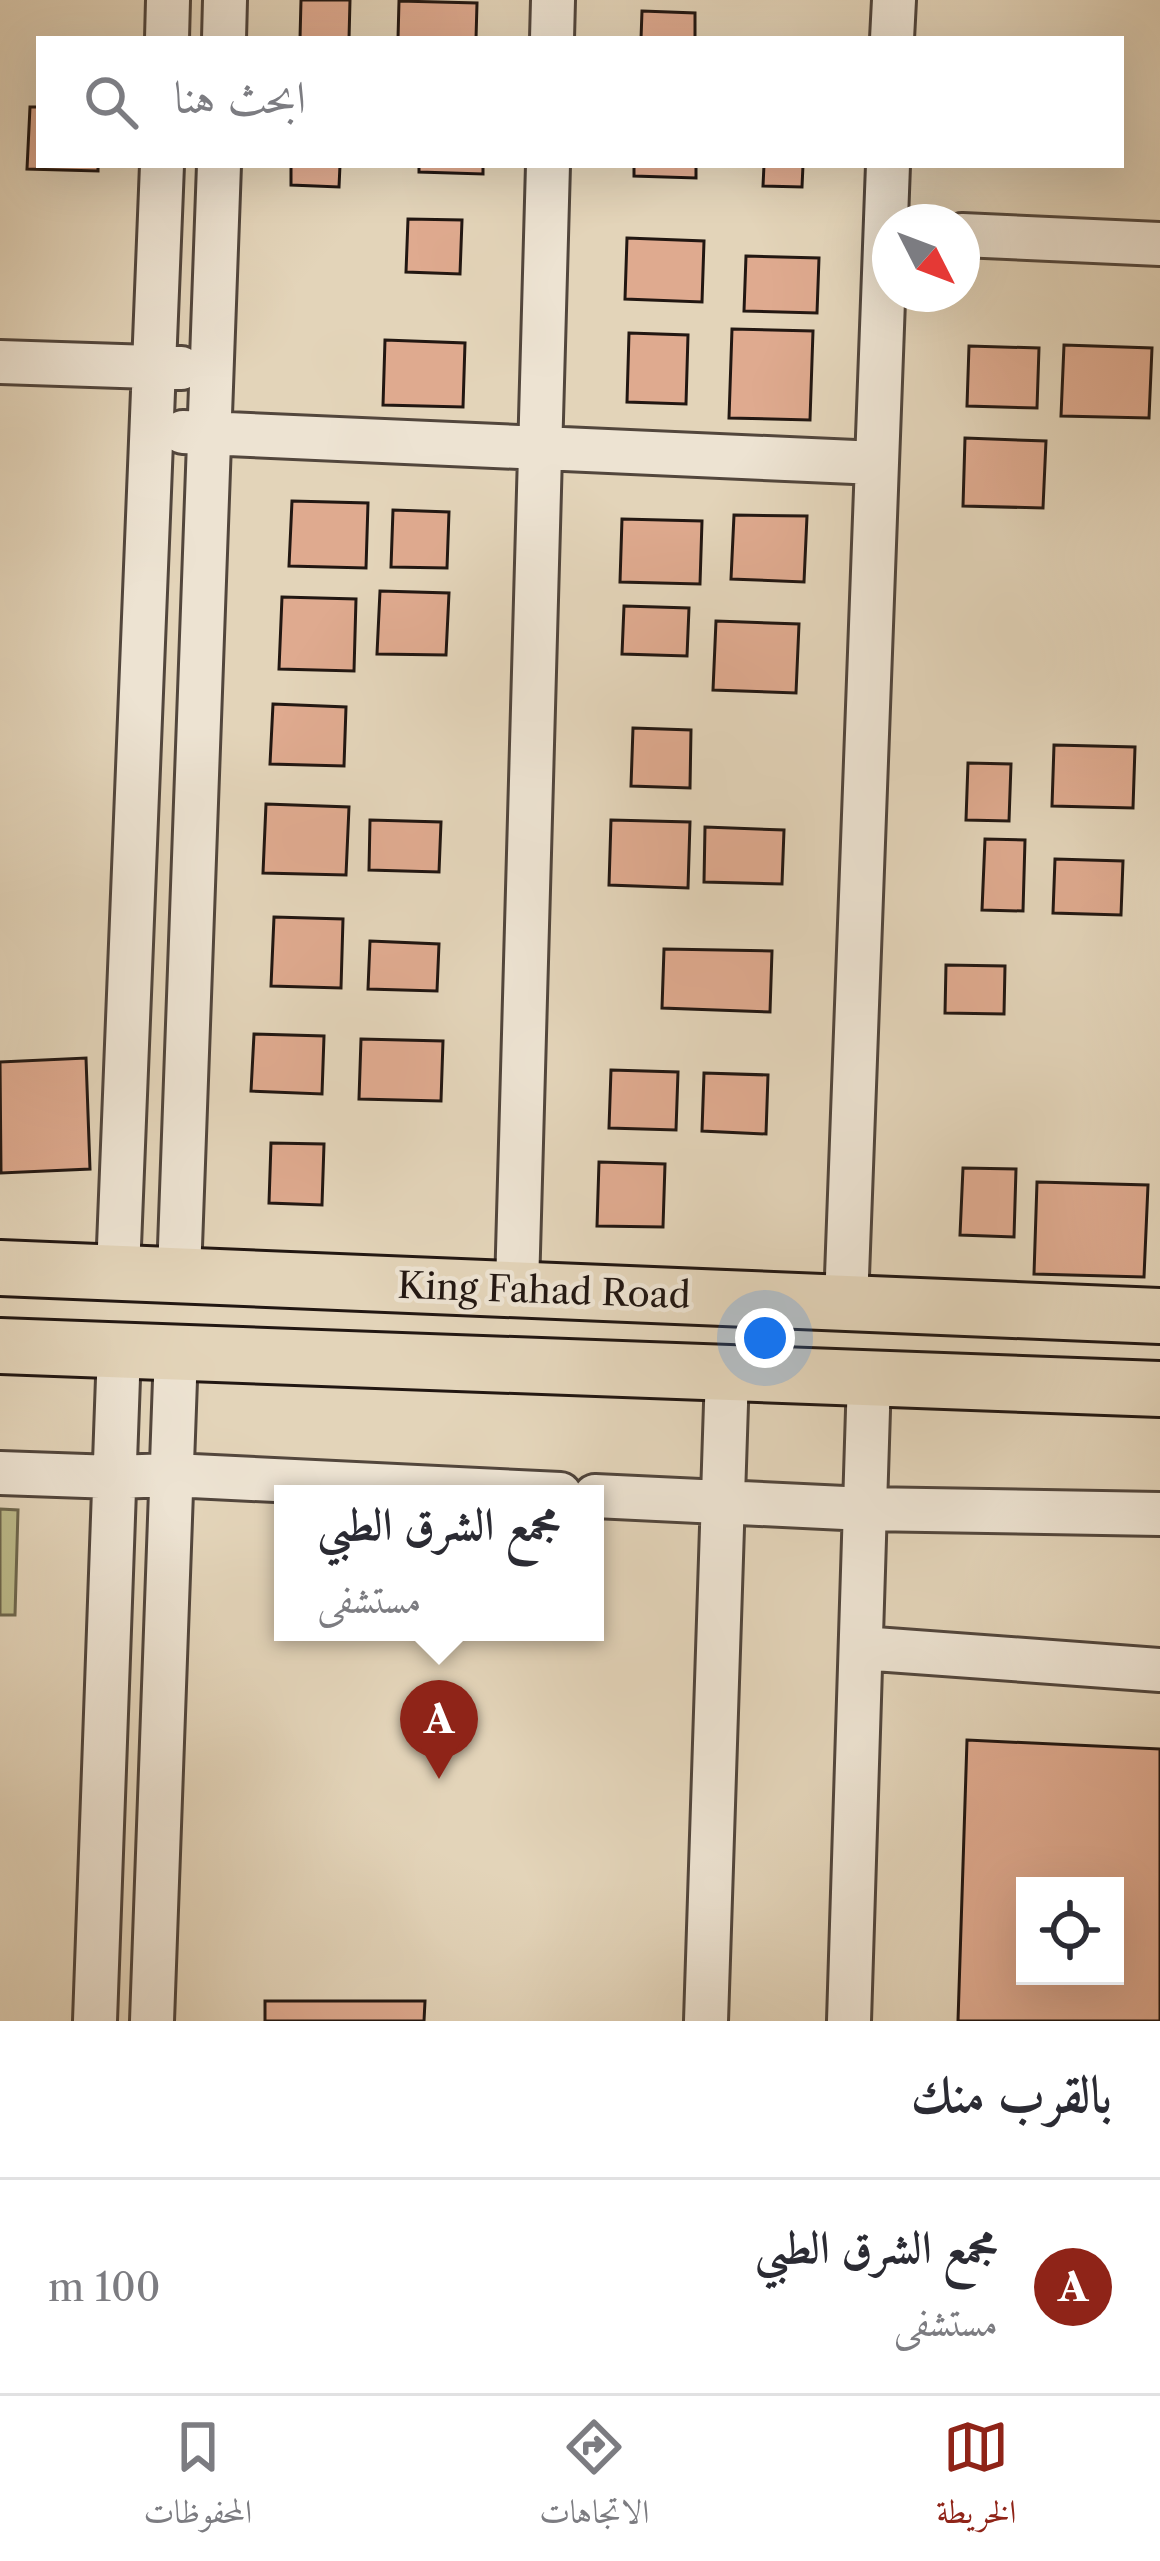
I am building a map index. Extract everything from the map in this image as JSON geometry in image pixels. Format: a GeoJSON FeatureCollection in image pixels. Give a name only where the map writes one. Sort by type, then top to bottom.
{"type":"FeatureCollection","features":[{"type":"Feature","properties":{"kind":"main road","name":"King Fahad Road"},"geometry":{"type":"LineString","coordinates":[[0,1268],[1160,1316]]}},
{"type":"Feature","properties":{"kind":"main road","name":"King Fahad Road"},"geometry":{"type":"LineString","coordinates":[[0,1346],[1160,1389]]}},
{"type":"Feature","properties":{"kind":"street"},"geometry":{"type":"LineString","coordinates":[[167,36],[168,0]]}},
{"type":"Feature","properties":{"kind":"street"},"geometry":{"type":"LineString","coordinates":[[224,36],[225,0]]}},
{"type":"Feature","properties":{"kind":"street"},"geometry":{"type":"LineString","coordinates":[[552,36],[553,0]]}},
{"type":"Feature","properties":{"kind":"street"},"geometry":{"type":"LineString","coordinates":[[892,36],[894,0]]}},
{"type":"Feature","properties":{"kind":"street"},"geometry":{"type":"LineString","coordinates":[[118,1271],[162,168]]}},
{"type":"Feature","properties":{"kind":"street"},"geometry":{"type":"LineString","coordinates":[[179,1274],[219,168]]}},
{"type":"Feature","properties":{"kind":"street"},"geometry":{"type":"LineString","coordinates":[[517,1288],[548,168]]}},
{"type":"Feature","properties":{"kind":"street"},"geometry":{"type":"LineString","coordinates":[[888,168],[888,204]]}},
{"type":"Feature","properties":{"kind":"street"},"geometry":{"type":"LineString","coordinates":[[980,237],[1160,244]]}},
{"type":"Feature","properties":{"kind":"street"},"geometry":{"type":"LineString","coordinates":[[846,1303],[884,312]]}},
{"type":"Feature","properties":{"kind":"street"},"geometry":{"type":"LineString","coordinates":[[0,362],[212,369]]}},
{"type":"Feature","properties":{"kind":"street"},"geometry":{"type":"LineString","coordinates":[[151,430],[877,463]]}},
{"type":"Feature","properties":{"kind":"street"},"geometry":{"type":"LineString","coordinates":[[95,2021],[119,1350]]}},
{"type":"Feature","properties":{"kind":"street"},"geometry":{"type":"LineString","coordinates":[[152,2021],[176,1352]]}},
{"type":"Feature","properties":{"kind":"street"},"geometry":{"type":"LineString","coordinates":[[706,2021],[727,1373]]}},
{"type":"Feature","properties":{"kind":"street"},"geometry":{"type":"LineString","coordinates":[[849,2021],[869,1378]]}},
{"type":"Feature","properties":{"kind":"street"},"geometry":{"type":"LineString","coordinates":[[0,1473],[376,1485]]}},
{"type":"Feature","properties":{"kind":"street"},"geometry":{"type":"LineString","coordinates":[[604,1496],[865,1509],[1160,1514]]}},
{"type":"Feature","properties":{"kind":"street"},"geometry":{"type":"LineString","coordinates":[[861,1648],[1160,1670]]}},
{"type":"Feature","properties":{"kind":"shaded area"},"geometry":{"type":"Polygon","coordinates":[[[0,1509],[18,1510],[15,1615],[0,1615],[0,1509]]]}},
{"type":"Feature","properties":{"kind":"building"},"geometry":{"type":"Polygon","coordinates":[[[301,0],[350,0],[349,36],[300,36],[301,0]]]}},
{"type":"Feature","properties":{"kind":"building"},"geometry":{"type":"Polygon","coordinates":[[[399,1],[477,3],[476,36],[398,36],[399,1]]]}},
{"type":"Feature","properties":{"kind":"building"},"geometry":{"type":"Polygon","coordinates":[[[642,11],[695,13],[695,36],[641,36],[642,11]]]}},
{"type":"Feature","properties":{"kind":"building"},"geometry":{"type":"Polygon","coordinates":[[[30,107],[36,107],[36,168],[98,171],[27,169],[30,107]]]}},
{"type":"Feature","properties":{"kind":"building"},"geometry":{"type":"Polygon","coordinates":[[[291,168],[340,168],[339,187],[291,185],[291,168]]]}},
{"type":"Feature","properties":{"kind":"building"},"geometry":{"type":"Polygon","coordinates":[[[419,168],[483,168],[483,174],[419,172],[419,168]]]}},
{"type":"Feature","properties":{"kind":"building"},"geometry":{"type":"Polygon","coordinates":[[[634,168],[696,168],[696,178],[634,176],[634,168]]]}},
{"type":"Feature","properties":{"kind":"building"},"geometry":{"type":"Polygon","coordinates":[[[764,168],[803,168],[802,187],[763,186],[764,168]]]}},
{"type":"Feature","properties":{"kind":"building"},"geometry":{"type":"Polygon","coordinates":[[[408,219],[462,220],[460,274],[406,272],[408,219]]]}},
{"type":"Feature","properties":{"kind":"building"},"geometry":{"type":"Polygon","coordinates":[[[627,238],[704,241],[702,302],[625,299],[627,238]]]}},
{"type":"Feature","properties":{"kind":"building"},"geometry":{"type":"Polygon","coordinates":[[[746,256],[819,258],[817,313],[744,311],[746,256]]]}},
{"type":"Feature","properties":{"kind":"building"},"geometry":{"type":"Polygon","coordinates":[[[732,329],[813,331],[810,420],[729,418],[732,329]]]}},
{"type":"Feature","properties":{"kind":"building"},"geometry":{"type":"Polygon","coordinates":[[[629,333],[688,335],[686,404],[627,402],[629,333]]]}},
{"type":"Feature","properties":{"kind":"building"},"geometry":{"type":"Polygon","coordinates":[[[385,340],[465,343],[463,407],[383,405],[385,340]]]}},
{"type":"Feature","properties":{"kind":"building"},"geometry":{"type":"Polygon","coordinates":[[[1064,345],[1152,348],[1149,418],[1061,416],[1064,345]]]}},
{"type":"Feature","properties":{"kind":"building"},"geometry":{"type":"Polygon","coordinates":[[[969,346],[1039,348],[1037,408],[967,406],[969,346]]]}},
{"type":"Feature","properties":{"kind":"building"},"geometry":{"type":"Polygon","coordinates":[[[965,438],[1046,441],[1043,508],[963,506],[965,438]]]}},
{"type":"Feature","properties":{"kind":"building"},"geometry":{"type":"Polygon","coordinates":[[[292,501],[368,503],[366,568],[289,566],[292,501]]]}},
{"type":"Feature","properties":{"kind":"building"},"geometry":{"type":"Polygon","coordinates":[[[393,510],[449,512],[447,568],[391,567],[393,510]]]}},
{"type":"Feature","properties":{"kind":"building"},"geometry":{"type":"Polygon","coordinates":[[[734,515],[807,516],[804,582],[731,579],[734,515]]]}},
{"type":"Feature","properties":{"kind":"building"},"geometry":{"type":"Polygon","coordinates":[[[622,519],[702,521],[700,584],[620,582],[622,519]]]}},
{"type":"Feature","properties":{"kind":"building"},"geometry":{"type":"Polygon","coordinates":[[[380,591],[449,593],[446,655],[377,654],[380,591]]]}},
{"type":"Feature","properties":{"kind":"building"},"geometry":{"type":"Polygon","coordinates":[[[282,597],[356,599],[354,671],[279,669],[282,597]]]}},
{"type":"Feature","properties":{"kind":"building"},"geometry":{"type":"Polygon","coordinates":[[[624,606],[689,608],[687,656],[622,654],[624,606]]]}},
{"type":"Feature","properties":{"kind":"building"},"geometry":{"type":"Polygon","coordinates":[[[716,621],[799,624],[796,693],[713,690],[716,621]]]}},
{"type":"Feature","properties":{"kind":"building"},"geometry":{"type":"Polygon","coordinates":[[[273,704],[346,707],[344,766],[270,764],[273,704]]]}},
{"type":"Feature","properties":{"kind":"building"},"geometry":{"type":"Polygon","coordinates":[[[633,728],[691,730],[690,788],[631,786],[633,728]]]}},
{"type":"Feature","properties":{"kind":"building"},"geometry":{"type":"Polygon","coordinates":[[[1054,745],[1135,747],[1133,808],[1052,806],[1054,745]]]}},
{"type":"Feature","properties":{"kind":"building"},"geometry":{"type":"Polygon","coordinates":[[[968,763],[1011,764],[1009,821],[966,820],[968,763]]]}},
{"type":"Feature","properties":{"kind":"building"},"geometry":{"type":"Polygon","coordinates":[[[266,804],[349,807],[346,875],[263,873],[266,804]]]}},
{"type":"Feature","properties":{"kind":"building"},"geometry":{"type":"Polygon","coordinates":[[[370,820],[441,822],[439,872],[369,870],[370,820]]]}},
{"type":"Feature","properties":{"kind":"building"},"geometry":{"type":"Polygon","coordinates":[[[611,820],[690,822],[688,888],[609,885],[611,820]]]}},
{"type":"Feature","properties":{"kind":"building"},"geometry":{"type":"Polygon","coordinates":[[[705,827],[784,830],[782,884],[704,882],[705,827]]]}},
{"type":"Feature","properties":{"kind":"building"},"geometry":{"type":"Polygon","coordinates":[[[985,839],[1025,840],[1023,911],[982,910],[985,839]]]}},
{"type":"Feature","properties":{"kind":"building"},"geometry":{"type":"Polygon","coordinates":[[[1055,859],[1123,861],[1121,915],[1053,913],[1055,859]]]}},
{"type":"Feature","properties":{"kind":"building"},"geometry":{"type":"Polygon","coordinates":[[[274,917],[343,919],[341,988],[271,986],[274,917]]]}},
{"type":"Feature","properties":{"kind":"building"},"geometry":{"type":"Polygon","coordinates":[[[370,941],[439,944],[437,991],[368,989],[370,941]]]}},
{"type":"Feature","properties":{"kind":"building"},"geometry":{"type":"Polygon","coordinates":[[[664,949],[772,951],[770,1012],[662,1008],[664,949]]]}},
{"type":"Feature","properties":{"kind":"building"},"geometry":{"type":"Polygon","coordinates":[[[946,965],[1005,966],[1004,1014],[945,1013],[946,965]]]}},
{"type":"Feature","properties":{"kind":"building"},"geometry":{"type":"Polygon","coordinates":[[[254,1034],[324,1036],[322,1094],[251,1091],[254,1034]]]}},
{"type":"Feature","properties":{"kind":"building"},"geometry":{"type":"Polygon","coordinates":[[[361,1039],[443,1041],[441,1101],[359,1099],[361,1039]]]}},
{"type":"Feature","properties":{"kind":"building"},"geometry":{"type":"Polygon","coordinates":[[[86,1058],[90,1169],[1,1173],[0,1062],[86,1058]]]}},
{"type":"Feature","properties":{"kind":"building"},"geometry":{"type":"Polygon","coordinates":[[[611,1070],[678,1072],[676,1130],[609,1128],[611,1070]]]}},
{"type":"Feature","properties":{"kind":"building"},"geometry":{"type":"Polygon","coordinates":[[[704,1073],[768,1075],[766,1134],[702,1131],[704,1073]]]}},
{"type":"Feature","properties":{"kind":"building"},"geometry":{"type":"Polygon","coordinates":[[[271,1143],[324,1144],[322,1205],[269,1203],[271,1143]]]}},
{"type":"Feature","properties":{"kind":"building"},"geometry":{"type":"Polygon","coordinates":[[[599,1162],[665,1164],[663,1227],[597,1226],[599,1162]]]}},
{"type":"Feature","properties":{"kind":"building"},"geometry":{"type":"Polygon","coordinates":[[[963,1168],[1016,1169],[1014,1237],[960,1235],[963,1168]]]}},
{"type":"Feature","properties":{"kind":"building"},"geometry":{"type":"Polygon","coordinates":[[[1037,1182],[1148,1185],[1144,1277],[1034,1274],[1037,1182]]]}},
{"type":"Feature","properties":{"kind":"building"},"geometry":{"type":"Polygon","coordinates":[[[967,1740],[1160,1749],[1160,2021],[958,2021],[967,1740]]]}},
{"type":"Feature","properties":{"kind":"building"},"geometry":{"type":"Polygon","coordinates":[[[265,2001],[425,2001],[424,2021],[265,2021],[265,2001]]]}},
{"type":"Feature","properties":{"kind":"place","name":"مجمع الشرق الطبي"},"geometry":{"type":"Point","coordinates":[439,1779]}}]}
